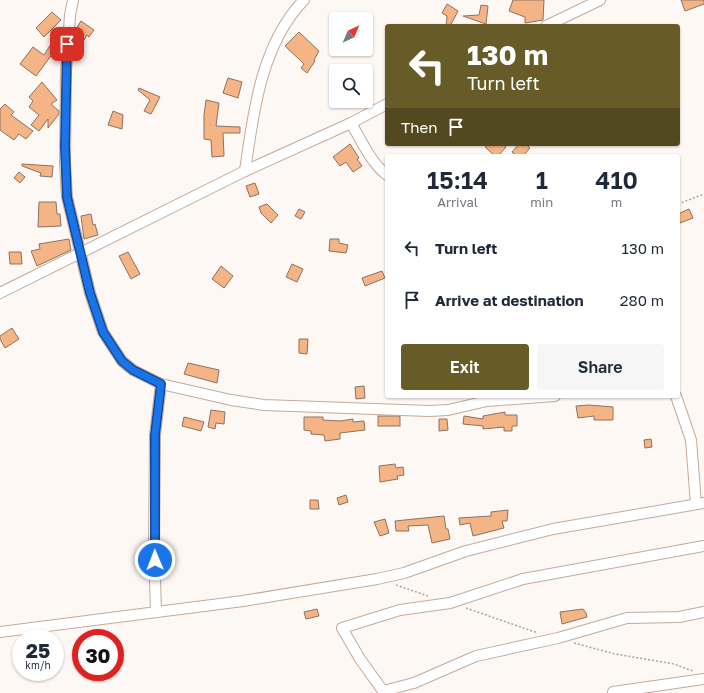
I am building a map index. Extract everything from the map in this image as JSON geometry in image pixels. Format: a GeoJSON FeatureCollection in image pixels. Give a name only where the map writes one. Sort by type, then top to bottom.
{"type":"FeatureCollection","features":[{"type":"Feature","properties":{"kind":"street"},"geometry":{"type":"LineString","coordinates":[[73,0],[67,44],[65,162],[67,197],[90,293],[103,332],[113,351],[122,361],[133,370],[161,384],[231,400],[264,405],[429,411],[448,410],[487,401],[528,398]]}},
{"type":"Feature","properties":{"kind":"street"},"geometry":{"type":"LineString","coordinates":[[245,171],[259,93],[269,59],[279,37],[294,11],[304,0]]}},
{"type":"Feature","properties":{"kind":"street"},"geometry":{"type":"LineString","coordinates":[[550,24],[600,0]]}},
{"type":"Feature","properties":{"kind":"street"},"geometry":{"type":"LineString","coordinates":[[0,294],[245,171],[351,123],[385,105]]}},
{"type":"Feature","properties":{"kind":"street"},"geometry":{"type":"LineString","coordinates":[[351,123],[372,158],[385,173]]}},
{"type":"Feature","properties":{"kind":"street"},"geometry":{"type":"LineString","coordinates":[[156,611],[154,547],[155,435],[161,384]]}},
{"type":"Feature","properties":{"kind":"street"},"geometry":{"type":"LineString","coordinates":[[0,632],[243,601],[377,579],[404,573],[466,551],[553,529],[700,504],[691,440],[677,398]]}},
{"type":"Feature","properties":{"kind":"street"},"geometry":{"type":"LineString","coordinates":[[704,546],[523,579],[450,603],[400,610],[342,628],[360,659],[383,691],[414,683],[476,656],[558,638],[628,618],[679,617],[704,612]]}},
{"type":"Feature","properties":{"kind":"street"},"geometry":{"type":"LineString","coordinates":[[613,692],[701,676]]}},
{"type":"Feature","properties":{"kind":"path"},"geometry":{"type":"LineString","coordinates":[[680,203],[704,194]]}},
{"type":"Feature","properties":{"kind":"path"},"geometry":{"type":"LineString","coordinates":[[391,584],[428,596]]}},
{"type":"Feature","properties":{"kind":"path"},"geometry":{"type":"LineString","coordinates":[[465,608],[539,633]]}},
{"type":"Feature","properties":{"kind":"path"},"geometry":{"type":"LineString","coordinates":[[572,642],[615,654],[674,664],[701,676]]}},
{"type":"Feature","properties":{"kind":"building"},"geometry":{"type":"Polygon","coordinates":[[[513,0],[544,0],[543,20],[525,23],[525,17],[509,11],[513,0]]]}},
{"type":"Feature","properties":{"kind":"building"},"geometry":{"type":"Polygon","coordinates":[[[681,0],[704,0],[704,4],[685,11],[681,0]]]}},
{"type":"Feature","properties":{"kind":"building"},"geometry":{"type":"Polygon","coordinates":[[[447,4],[458,11],[451,24],[446,24],[447,16],[442,13],[447,4]]]}},
{"type":"Feature","properties":{"kind":"building"},"geometry":{"type":"Polygon","coordinates":[[[481,5],[488,6],[486,24],[463,16],[479,15],[481,5]]]}},
{"type":"Feature","properties":{"kind":"building"},"geometry":{"type":"Polygon","coordinates":[[[52,12],[61,20],[44,37],[36,28],[52,12]]]}},
{"type":"Feature","properties":{"kind":"building"},"geometry":{"type":"Polygon","coordinates":[[[81,21],[94,30],[89,37],[87,35],[81,45],[75,41],[76,29],[81,21]]]}},
{"type":"Feature","properties":{"kind":"building"},"geometry":{"type":"Polygon","coordinates":[[[299,32],[319,51],[314,60],[315,61],[307,73],[301,68],[304,64],[285,46],[299,32]]]}},
{"type":"Feature","properties":{"kind":"building"},"geometry":{"type":"Polygon","coordinates":[[[53,41],[59,45],[36,76],[20,64],[33,47],[44,55],[53,41]]]}},
{"type":"Feature","properties":{"kind":"building"},"geometry":{"type":"Polygon","coordinates":[[[228,78],[242,82],[238,98],[223,93],[228,78]]]}},
{"type":"Feature","properties":{"kind":"building"},"geometry":{"type":"Polygon","coordinates":[[[42,82],[57,100],[51,104],[59,111],[59,114],[48,128],[48,119],[39,131],[31,125],[39,115],[29,107],[33,101],[29,97],[42,82]]]}},
{"type":"Feature","properties":{"kind":"building"},"geometry":{"type":"Polygon","coordinates":[[[139,88],[160,97],[151,114],[144,111],[150,100],[138,90],[139,88]]]}},
{"type":"Feature","properties":{"kind":"building"},"geometry":{"type":"Polygon","coordinates":[[[206,100],[219,103],[216,126],[240,127],[240,133],[223,133],[224,156],[212,157],[211,140],[204,139],[204,115],[206,100]]]}},
{"type":"Feature","properties":{"kind":"building"},"geometry":{"type":"Polygon","coordinates":[[[5,104],[14,112],[11,115],[33,131],[26,139],[19,134],[14,140],[0,130],[0,109],[5,104]]]}},
{"type":"Feature","properties":{"kind":"building"},"geometry":{"type":"Polygon","coordinates":[[[113,111],[123,115],[122,129],[108,125],[113,111]]]}},
{"type":"Feature","properties":{"kind":"building"},"geometry":{"type":"Polygon","coordinates":[[[350,144],[362,166],[353,172],[346,162],[340,166],[333,157],[350,144]]]}},
{"type":"Feature","properties":{"kind":"building"},"geometry":{"type":"Polygon","coordinates":[[[517,146],[528,146],[530,148],[525,154],[514,154],[512,152],[517,146]]]}},
{"type":"Feature","properties":{"kind":"building"},"geometry":{"type":"Polygon","coordinates":[[[485,147],[506,147],[500,154],[493,154],[485,147]]]}},
{"type":"Feature","properties":{"kind":"building"},"geometry":{"type":"Polygon","coordinates":[[[22,164],[53,166],[52,177],[40,176],[41,173],[22,166],[22,164]]]}},
{"type":"Feature","properties":{"kind":"building"},"geometry":{"type":"Polygon","coordinates":[[[19,172],[25,177],[20,183],[14,178],[19,172]]]}},
{"type":"Feature","properties":{"kind":"building"},"geometry":{"type":"Polygon","coordinates":[[[255,183],[259,194],[250,197],[246,186],[255,183]]]}},
{"type":"Feature","properties":{"kind":"building"},"geometry":{"type":"Polygon","coordinates":[[[39,202],[56,202],[57,214],[60,214],[61,226],[38,227],[39,202]]]}},
{"type":"Feature","properties":{"kind":"building"},"geometry":{"type":"Polygon","coordinates":[[[267,204],[278,215],[271,223],[261,213],[259,207],[267,204]]]}},
{"type":"Feature","properties":{"kind":"building"},"geometry":{"type":"Polygon","coordinates":[[[299,209],[305,212],[301,219],[295,216],[299,209]]]}},
{"type":"Feature","properties":{"kind":"building"},"geometry":{"type":"Polygon","coordinates":[[[689,209],[693,218],[680,223],[680,213],[689,209]]]}},
{"type":"Feature","properties":{"kind":"building"},"geometry":{"type":"Polygon","coordinates":[[[91,214],[93,225],[95,224],[98,235],[84,239],[81,216],[91,214]]]}},
{"type":"Feature","properties":{"kind":"building"},"geometry":{"type":"Polygon","coordinates":[[[69,239],[71,250],[37,266],[31,251],[40,249],[39,244],[69,239]]]}},
{"type":"Feature","properties":{"kind":"building"},"geometry":{"type":"Polygon","coordinates":[[[330,239],[339,239],[339,243],[348,245],[346,253],[329,251],[330,239]]]}},
{"type":"Feature","properties":{"kind":"building"},"geometry":{"type":"Polygon","coordinates":[[[9,252],[21,252],[22,264],[10,264],[9,252]]]}},
{"type":"Feature","properties":{"kind":"building"},"geometry":{"type":"Polygon","coordinates":[[[128,252],[140,274],[131,279],[119,256],[128,252]]]}},
{"type":"Feature","properties":{"kind":"building"},"geometry":{"type":"Polygon","coordinates":[[[292,264],[303,269],[297,282],[286,277],[292,264]]]}},
{"type":"Feature","properties":{"kind":"building"},"geometry":{"type":"Polygon","coordinates":[[[221,266],[233,276],[224,288],[212,279],[221,266]]]}},
{"type":"Feature","properties":{"kind":"building"},"geometry":{"type":"Polygon","coordinates":[[[382,271],[385,278],[365,286],[362,278],[382,271]]]}},
{"type":"Feature","properties":{"kind":"building"},"geometry":{"type":"Polygon","coordinates":[[[12,328],[19,339],[5,348],[0,336],[12,328]]]}},
{"type":"Feature","properties":{"kind":"building"},"geometry":{"type":"Polygon","coordinates":[[[299,339],[308,339],[307,354],[299,353],[299,339]]]}},
{"type":"Feature","properties":{"kind":"building"},"geometry":{"type":"Polygon","coordinates":[[[188,363],[219,370],[217,383],[184,374],[188,363]]]}},
{"type":"Feature","properties":{"kind":"building"},"geometry":{"type":"Polygon","coordinates":[[[364,386],[365,398],[356,399],[355,387],[364,386]]]}},
{"type":"Feature","properties":{"kind":"building"},"geometry":{"type":"Polygon","coordinates":[[[589,405],[613,407],[613,420],[594,420],[594,416],[578,418],[576,406],[589,405]]]}},
{"type":"Feature","properties":{"kind":"building"},"geometry":{"type":"Polygon","coordinates":[[[211,410],[225,412],[224,424],[216,423],[215,429],[208,427],[211,410]]]}},
{"type":"Feature","properties":{"kind":"building"},"geometry":{"type":"Polygon","coordinates":[[[505,412],[505,415],[517,415],[517,426],[512,426],[512,431],[504,431],[504,427],[483,429],[483,426],[463,424],[464,416],[483,419],[483,416],[505,412]]]}},
{"type":"Feature","properties":{"kind":"building"},"geometry":{"type":"Polygon","coordinates":[[[378,416],[400,416],[400,426],[378,426],[378,416]]]}},
{"type":"Feature","properties":{"kind":"building"},"geometry":{"type":"Polygon","coordinates":[[[184,417],[204,422],[201,431],[182,426],[184,417]]]}},
{"type":"Feature","properties":{"kind":"building"},"geometry":{"type":"Polygon","coordinates":[[[304,417],[323,417],[323,420],[340,421],[353,419],[353,422],[364,421],[365,430],[340,433],[340,439],[325,441],[324,435],[311,434],[311,431],[304,430],[304,417]]]}},
{"type":"Feature","properties":{"kind":"building"},"geometry":{"type":"Polygon","coordinates":[[[439,419],[447,419],[448,430],[439,431],[439,419]]]}},
{"type":"Feature","properties":{"kind":"building"},"geometry":{"type":"Polygon","coordinates":[[[651,439],[652,447],[645,448],[644,440],[651,439]]]}},
{"type":"Feature","properties":{"kind":"building"},"geometry":{"type":"Polygon","coordinates":[[[395,464],[396,468],[403,467],[404,475],[397,476],[398,479],[380,482],[379,466],[395,464]]]}},
{"type":"Feature","properties":{"kind":"building"},"geometry":{"type":"Polygon","coordinates":[[[346,495],[348,502],[339,505],[337,498],[346,495]]]}},
{"type":"Feature","properties":{"kind":"building"},"geometry":{"type":"Polygon","coordinates":[[[310,500],[318,500],[319,509],[310,509],[310,500]]]}},
{"type":"Feature","properties":{"kind":"building"},"geometry":{"type":"Polygon","coordinates":[[[508,510],[507,521],[502,521],[504,528],[473,536],[470,523],[460,525],[459,518],[491,516],[491,512],[508,510]]]}},
{"type":"Feature","properties":{"kind":"building"},"geometry":{"type":"Polygon","coordinates":[[[444,516],[446,529],[448,529],[450,539],[432,543],[428,525],[408,526],[409,531],[396,531],[395,521],[444,516]]]}},
{"type":"Feature","properties":{"kind":"building"},"geometry":{"type":"Polygon","coordinates":[[[385,519],[389,533],[380,536],[374,522],[385,519]]]}},
{"type":"Feature","properties":{"kind":"building"},"geometry":{"type":"Polygon","coordinates":[[[317,609],[319,616],[306,619],[304,612],[317,609]]]}},
{"type":"Feature","properties":{"kind":"building"},"geometry":{"type":"Polygon","coordinates":[[[583,609],[587,617],[562,624],[560,612],[583,609]]]}},
{"type":"Feature","properties":{"kind":"route"},"geometry":{"type":"LineString","coordinates":[[67,44],[65,162],[67,197],[90,293],[103,332],[113,351],[133,370],[146,378],[161,384],[155,435],[155,560]]}}]}
